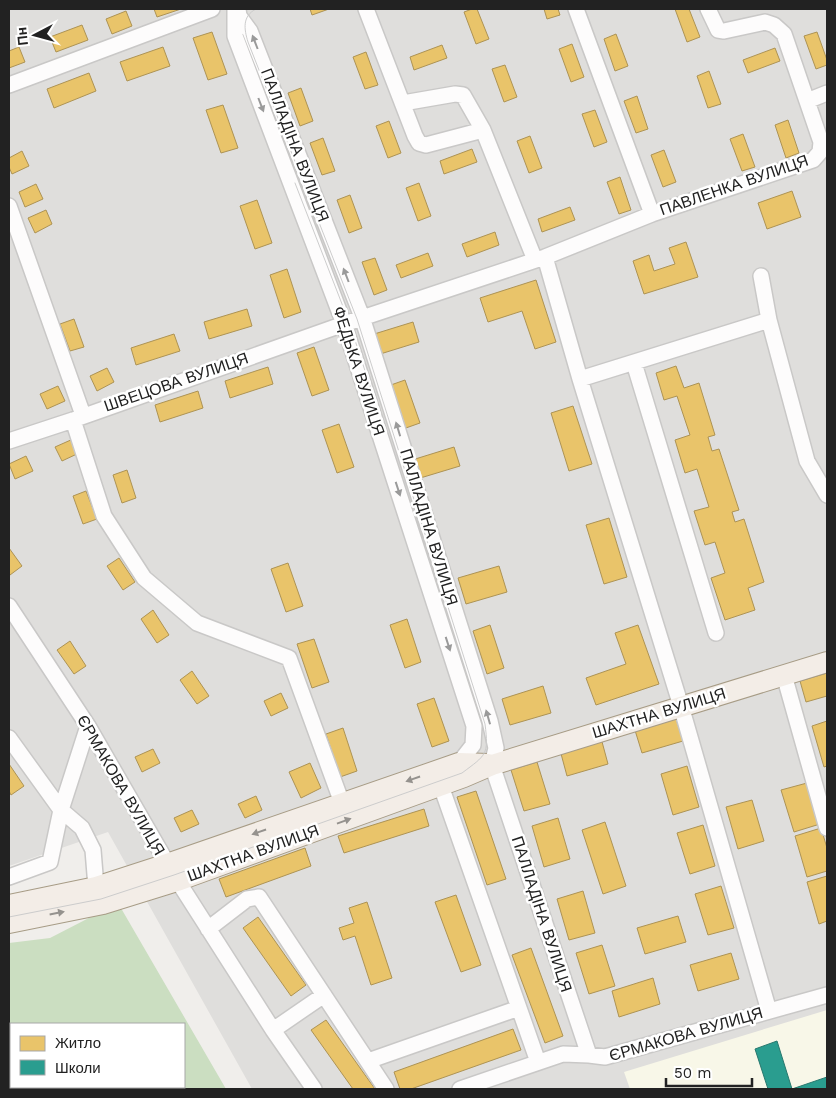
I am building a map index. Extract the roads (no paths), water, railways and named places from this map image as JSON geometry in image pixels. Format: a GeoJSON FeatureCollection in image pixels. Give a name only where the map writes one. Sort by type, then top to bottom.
{"type":"FeatureCollection","features":[{"type":"Feature","properties":{"kind":"main road","name":"ШАХТНА ВУЛИЦЯ"},"geometry":{"type":"LineString","coordinates":[[9,923],[100,896],[441,786],[492,764],[827,662]]}},
{"type":"Feature","properties":{"kind":"main road","name":"ШАХТНА ВУЛИЦЯ"},"geometry":{"type":"LineString","coordinates":[[172,872],[342,803],[459,763],[492,764]]}},
{"type":"Feature","properties":{"kind":"main road","name":"ШАХТНА ВУЛИЦЯ"},"geometry":{"type":"LineString","coordinates":[[9,905],[100,896]]}},
{"type":"Feature","properties":{"kind":"street"},"geometry":{"type":"LineString","coordinates":[[9,85],[212,9]]}},
{"type":"Feature","properties":{"kind":"street","name":"ПАЛЛАДІНА ВУЛИЦЯ"},"geometry":{"type":"LineString","coordinates":[[236,9],[250,31],[362,317],[490,721],[496,748],[492,764],[589,1055]]}},
{"type":"Feature","properties":{"kind":"street","name":"ФЕДЬКА ВУЛИЦЯ"},"geometry":{"type":"LineString","coordinates":[[236,9],[235,36],[344,324],[474,726],[473,745]]}},
{"type":"Feature","properties":{"kind":"street"},"geometry":{"type":"LineString","coordinates":[[366,9],[419,143],[426,145],[483,130]]}},
{"type":"Feature","properties":{"kind":"street","name":"ПАВЛЕНКА ВУЛИЦЯ"},"geometry":{"type":"LineString","coordinates":[[576,9],[652,214]]}},
{"type":"Feature","properties":{"kind":"street","name":"ПАВЛЕНКА ВУЛИЦЯ"},"geometry":{"type":"LineString","coordinates":[[344,324],[540,259],[652,214],[813,160],[820,152],[822,142],[784,34],[774,25],[766,22],[724,31],[718,30],[708,9]]}},
{"type":"Feature","properties":{"kind":"street"},"geometry":{"type":"LineString","coordinates":[[403,103],[455,94],[463,95],[483,130],[540,259],[580,379],[681,706],[769,1010]]}},
{"type":"Feature","properties":{"kind":"street"},"geometry":{"type":"LineString","coordinates":[[808,100],[827,94]]}},
{"type":"Feature","properties":{"kind":"street"},"geometry":{"type":"LineString","coordinates":[[9,206],[78,417],[104,516],[144,578],[197,623],[289,658],[342,803]]}},
{"type":"Feature","properties":{"kind":"street"},"geometry":{"type":"LineString","coordinates":[[761,276],[769,320],[807,461],[827,495]]}},
{"type":"Feature","properties":{"kind":"street"},"geometry":{"type":"LineString","coordinates":[[580,379],[769,320]]}},
{"type":"Feature","properties":{"kind":"street","name":"ШВЕЦОВА ВУЛИЦЯ"},"geometry":{"type":"LineString","coordinates":[[9,440],[344,324]]}},
{"type":"Feature","properties":{"kind":"street"},"geometry":{"type":"LineString","coordinates":[[634,363],[716,633]]}},
{"type":"Feature","properties":{"kind":"street","name":"ЄРМАКОВА ВУЛИЦЯ"},"geometry":{"type":"LineString","coordinates":[[9,606],[88,726],[172,872],[272,1030],[314,1089]]}},
{"type":"Feature","properties":{"kind":"street"},"geometry":{"type":"LineString","coordinates":[[784,675],[827,828]]}},
{"type":"Feature","properties":{"kind":"street"},"geometry":{"type":"LineString","coordinates":[[9,876],[50,862],[61,810],[88,726]]}},
{"type":"Feature","properties":{"kind":"street"},"geometry":{"type":"LineString","coordinates":[[9,738],[61,810],[82,828],[93,850],[100,896]]}},
{"type":"Feature","properties":{"kind":"street"},"geometry":{"type":"LineString","coordinates":[[459,763],[473,745],[492,764]]}},
{"type":"Feature","properties":{"kind":"street"},"geometry":{"type":"LineString","coordinates":[[441,786],[538,1062]]}},
{"type":"Feature","properties":{"kind":"street"},"geometry":{"type":"LineString","coordinates":[[208,929],[247,899],[259,897],[386,1089]]}},
{"type":"Feature","properties":{"kind":"street"},"geometry":{"type":"LineString","coordinates":[[272,1030],[324,995]]}},
{"type":"Feature","properties":{"kind":"street","name":"ЄРМАКОВА ВУЛИЦЯ"},"geometry":{"type":"LineString","coordinates":[[460,1089],[563,1054],[604,1057],[827,995]]}},
{"type":"Feature","properties":{"kind":"street"},"geometry":{"type":"LineString","coordinates":[[368,1061],[519,1008]]}},
{"type":"Feature","properties":{"kind":"tram line"},"geometry":{"type":"LineString","coordinates":[[9,917],[101,899],[462,773],[481,758],[486,748],[485,724],[357,319],[248,42],[245,23],[248,15],[256,9]]}},
{"type":"Feature","properties":{"kind":"tram line"},"geometry":{"type":"LineString","coordinates":[[295,183],[349,322],[371,389]]}}]}
